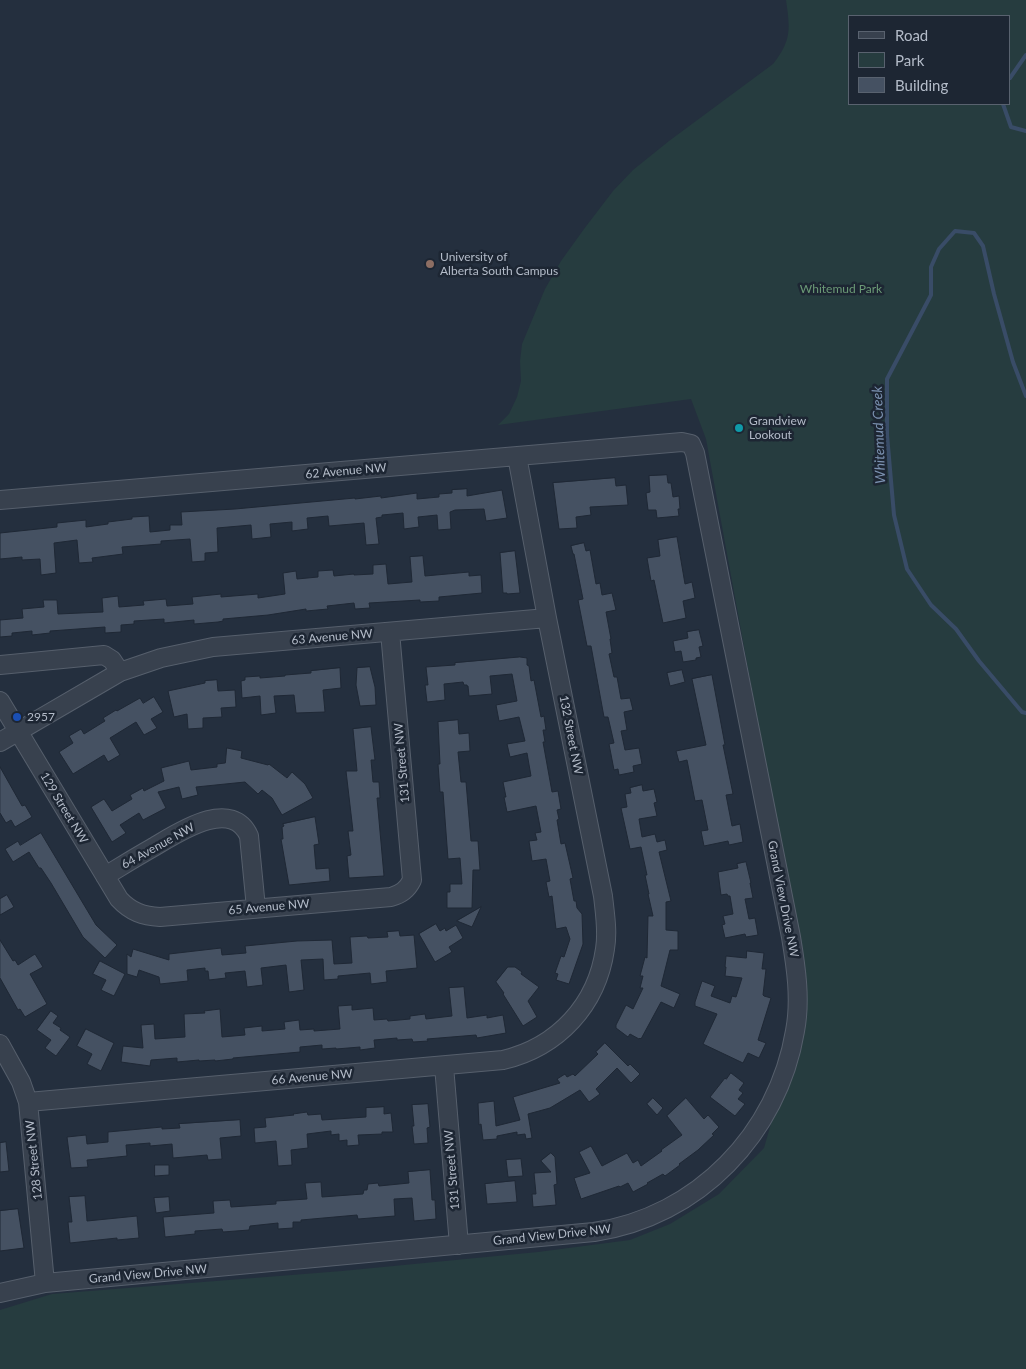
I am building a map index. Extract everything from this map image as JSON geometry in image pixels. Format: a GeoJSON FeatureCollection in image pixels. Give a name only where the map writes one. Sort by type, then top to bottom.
{"type":"FeatureCollection","features":[{"type":"Feature","properties":{"kind":"street","name":"62 Avenue NW"},"geometry":{"type":"LineString","coordinates":[[0,500],[682,442],[691,444]]}},
{"type":"Feature","properties":{"kind":"street","name":"Grand View Drive NW"},"geometry":{"type":"LineString","coordinates":[[0,1293],[45,1283],[608,1230],[641,1220],[662,1211],[686,1197],[708,1182],[752,1136],[767,1114],[780,1086],[791,1052],[798,1008],[796,972],[695,453],[691,444]]}},
{"type":"Feature","properties":{"kind":"street","name":"132 Street NW"},"geometry":{"type":"LineString","coordinates":[[517,456],[606,925],[606,948],[600,972],[580,1011]]}},
{"type":"Feature","properties":{"kind":"street","name":"63 Avenue NW"},"geometry":{"type":"LineString","coordinates":[[0,742],[120,672],[161,658],[213,647],[547,618]]}},
{"type":"Feature","properties":{"kind":"street","name":"131 Street NW"},"geometry":{"type":"LineString","coordinates":[[390,632],[412,880],[405,891]]}},
{"type":"Feature","properties":{"kind":"street"},"geometry":{"type":"LineString","coordinates":[[0,665],[104,656],[112,660],[120,672]]}},
{"type":"Feature","properties":{"kind":"street","name":"129 Street NW"},"geometry":{"type":"LineString","coordinates":[[0,701],[119,899],[133,911]]}},
{"type":"Feature","properties":{"kind":"street","name":"64 Avenue NW"},"geometry":{"type":"LineString","coordinates":[[105,876],[189,826],[214,819],[232,819],[241,823],[246,828],[251,843],[256,908]]}},
{"type":"Feature","properties":{"kind":"street","name":"65 Avenue NW"},"geometry":{"type":"LineString","coordinates":[[133,911],[160,917],[391,897],[405,891]]}},
{"type":"Feature","properties":{"kind":"street","name":"66 Avenue NW"},"geometry":{"type":"LineString","coordinates":[[28,1102],[497,1061],[519,1056],[552,1039],[580,1011]]}},
{"type":"Feature","properties":{"kind":"street","name":"128 Street NW"},"geometry":{"type":"LineString","coordinates":[[0,1044],[22,1082],[28,1102],[45,1283]]}},
{"type":"Feature","properties":{"kind":"street","name":"131 Street NW"},"geometry":{"type":"LineString","coordinates":[[444,1066],[459,1245]]}},
{"type":"Feature","properties":{"kind":"green space","name":"Whitemud Park"},"geometry":{"type":"Polygon","coordinates":[[[786,0],[1026,0],[1026,1369],[0,1369],[0,1310],[52,1294],[342,1271],[538,1252],[630,1240],[670,1224],[719,1194],[764,1148],[804,1009],[794,920],[706,439],[691,399],[498,425],[509,414],[517,397],[521,381],[520,361],[522,344],[545,289],[561,261],[584,229],[613,191],[633,170],[773,64],[784,48],[789,27],[786,0]]]}},
{"type":"Feature","properties":{"kind":"building"},"geometry":{"type":"Polygon","coordinates":[[[667,475],[668,483],[671,483],[673,497],[679,496],[679,516],[657,518],[656,510],[648,510],[646,493],[650,492],[649,476],[667,475]]]}},
{"type":"Feature","properties":{"kind":"building"},"geometry":{"type":"Polygon","coordinates":[[[615,478],[616,486],[626,485],[628,505],[590,507],[591,515],[576,517],[577,528],[559,529],[553,483],[615,478]]]}},
{"type":"Feature","properties":{"kind":"building"},"geometry":{"type":"Polygon","coordinates":[[[467,489],[467,496],[502,490],[507,518],[486,521],[484,509],[455,510],[450,512],[451,529],[438,530],[437,515],[418,517],[419,527],[404,529],[403,513],[382,515],[382,517],[376,518],[379,544],[366,545],[364,523],[329,526],[328,516],[307,518],[308,529],[292,531],[292,522],[270,524],[271,537],[252,539],[251,525],[217,528],[218,552],[205,553],[205,561],[192,562],[190,539],[161,541],[161,544],[122,547],[123,554],[92,558],[93,562],[79,563],[77,540],[54,543],[56,573],[41,575],[40,559],[22,560],[22,557],[0,559],[0,533],[57,527],[57,523],[86,520],[86,527],[132,519],[132,517],[149,516],[150,532],[170,530],[170,525],[182,525],[181,512],[381,496],[381,498],[417,493],[417,499],[439,497],[439,494],[452,493],[452,490],[467,489]]]}},
{"type":"Feature","properties":{"kind":"building"},"geometry":{"type":"Polygon","coordinates":[[[677,537],[685,584],[692,582],[695,598],[683,601],[686,618],[663,623],[654,580],[651,581],[647,558],[660,556],[658,540],[677,537]]]}},
{"type":"Feature","properties":{"kind":"building"},"geometry":{"type":"Polygon","coordinates":[[[584,543],[586,551],[590,550],[596,584],[600,583],[602,595],[612,593],[616,610],[606,612],[612,653],[609,654],[614,677],[617,677],[621,699],[630,698],[633,710],[624,712],[627,730],[621,731],[625,750],[639,748],[642,764],[633,766],[634,772],[619,775],[618,769],[614,770],[609,744],[614,743],[608,717],[604,717],[591,646],[587,646],[578,600],[583,599],[571,546],[584,543]]]}},
{"type":"Feature","properties":{"kind":"building"},"geometry":{"type":"Polygon","coordinates":[[[515,551],[520,593],[507,594],[503,593],[500,553],[515,551]]]}},
{"type":"Feature","properties":{"kind":"building"},"geometry":{"type":"Polygon","coordinates":[[[423,556],[425,576],[469,572],[469,576],[481,575],[482,593],[439,597],[439,601],[420,602],[420,600],[369,603],[370,608],[355,609],[354,603],[327,606],[328,609],[306,611],[306,609],[194,624],[194,620],[164,623],[164,619],[134,621],[134,624],[121,625],[121,632],[105,633],[105,627],[50,631],[50,633],[32,635],[32,631],[12,633],[12,636],[0,637],[0,620],[23,618],[22,609],[44,607],[43,600],[57,600],[58,614],[103,612],[102,598],[118,596],[119,607],[144,605],[143,601],[166,599],[167,606],[193,604],[192,597],[221,594],[221,597],[258,594],[258,598],[285,594],[283,573],[296,571],[297,579],[318,577],[318,571],[333,570],[334,576],[373,574],[373,565],[386,564],[388,584],[412,582],[410,557],[423,556]]]}},
{"type":"Feature","properties":{"kind":"building"},"geometry":{"type":"Polygon","coordinates":[[[699,630],[703,646],[699,647],[701,657],[696,658],[696,660],[683,662],[681,651],[675,652],[673,641],[688,638],[687,632],[699,630]]]}},
{"type":"Feature","properties":{"kind":"building"},"geometry":{"type":"Polygon","coordinates":[[[520,657],[527,658],[531,681],[534,680],[541,717],[544,716],[546,730],[543,730],[545,742],[543,742],[552,792],[558,791],[561,809],[557,810],[559,819],[557,820],[561,844],[565,843],[573,878],[570,879],[574,901],[576,901],[577,908],[582,914],[583,944],[569,984],[556,980],[558,974],[555,973],[561,956],[564,957],[570,939],[566,927],[556,929],[552,896],[549,897],[546,882],[550,881],[546,859],[532,861],[529,841],[537,840],[535,833],[541,832],[536,806],[507,812],[504,797],[506,797],[503,782],[531,776],[527,753],[510,757],[507,744],[525,741],[519,717],[499,721],[496,705],[517,701],[512,674],[490,676],[492,694],[469,696],[468,686],[464,685],[463,682],[444,684],[445,700],[427,702],[425,685],[428,685],[426,667],[520,657]]]}},
{"type":"Feature","properties":{"kind":"building"},"geometry":{"type":"Polygon","coordinates":[[[370,667],[375,687],[376,705],[360,706],[356,685],[357,668],[370,667]]]}},
{"type":"Feature","properties":{"kind":"building"},"geometry":{"type":"Polygon","coordinates":[[[340,668],[341,688],[323,690],[325,712],[296,713],[294,695],[274,696],[276,713],[261,715],[260,696],[242,698],[241,681],[245,680],[245,677],[285,676],[340,668]]]}},
{"type":"Feature","properties":{"kind":"building"},"geometry":{"type":"Polygon","coordinates":[[[682,670],[685,682],[670,686],[667,673],[682,670]]]}},
{"type":"Feature","properties":{"kind":"building"},"geometry":{"type":"Polygon","coordinates":[[[712,675],[733,794],[726,795],[732,826],[740,824],[743,842],[729,845],[728,841],[704,846],[701,831],[708,830],[702,800],[695,801],[687,760],[679,762],[676,751],[706,745],[692,679],[712,675]]]}},
{"type":"Feature","properties":{"kind":"building"},"geometry":{"type":"Polygon","coordinates":[[[217,680],[218,691],[235,690],[236,707],[221,708],[222,717],[203,718],[203,728],[188,729],[187,714],[174,717],[168,691],[205,683],[205,681],[217,680]]]}},
{"type":"Feature","properties":{"kind":"building"},"geometry":{"type":"Polygon","coordinates":[[[154,697],[163,712],[151,719],[157,728],[144,735],[136,722],[110,738],[120,755],[108,762],[104,755],[73,774],[59,752],[73,743],[69,736],[81,729],[84,734],[105,721],[103,718],[140,698],[143,703],[154,697]]]}},
{"type":"Feature","properties":{"kind":"building"},"geometry":{"type":"Polygon","coordinates":[[[458,720],[459,734],[469,733],[470,751],[458,752],[461,782],[466,782],[471,841],[478,841],[480,870],[473,870],[472,908],[447,908],[447,892],[450,892],[450,884],[462,884],[460,858],[448,859],[443,792],[440,792],[438,722],[458,720]]]}},
{"type":"Feature","properties":{"kind":"building"},"geometry":{"type":"Polygon","coordinates":[[[371,727],[375,760],[371,760],[373,782],[379,782],[380,798],[377,798],[384,876],[349,878],[347,856],[351,855],[348,831],[353,831],[346,771],[357,771],[353,729],[371,727]]]}},
{"type":"Feature","properties":{"kind":"building"},"geometry":{"type":"Polygon","coordinates":[[[227,748],[242,751],[241,758],[269,764],[287,778],[292,772],[305,784],[313,798],[282,815],[272,798],[262,790],[258,794],[245,782],[196,787],[198,795],[182,799],[179,787],[158,792],[166,808],[143,820],[139,813],[120,825],[126,833],[112,842],[91,807],[104,799],[112,811],[132,799],[130,795],[143,788],[144,791],[164,781],[161,768],[189,761],[191,770],[217,767],[217,764],[225,763],[227,748]]]}},
{"type":"Feature","properties":{"kind":"building"},"geometry":{"type":"Polygon","coordinates":[[[0,767],[22,806],[25,805],[32,817],[15,827],[11,820],[6,823],[0,813],[0,767]]]}},
{"type":"Feature","properties":{"kind":"building"},"geometry":{"type":"Polygon","coordinates":[[[642,785],[643,791],[654,789],[657,802],[654,803],[657,816],[639,819],[642,837],[655,834],[657,842],[665,840],[667,850],[659,852],[671,901],[666,902],[666,930],[678,931],[678,950],[670,950],[661,986],[680,994],[674,1008],[661,1002],[641,1039],[639,1039],[630,1034],[628,1037],[616,1028],[616,1025],[626,1005],[633,1009],[643,988],[640,988],[643,976],[640,976],[645,957],[647,958],[648,916],[653,916],[641,847],[630,849],[621,808],[627,807],[625,794],[631,793],[630,788],[642,785]]]}},
{"type":"Feature","properties":{"kind":"building"},"geometry":{"type":"Polygon","coordinates":[[[315,817],[319,844],[314,845],[316,869],[329,868],[330,881],[289,885],[281,839],[283,839],[283,824],[315,817]]]}},
{"type":"Feature","properties":{"kind":"building"},"geometry":{"type":"Polygon","coordinates":[[[41,833],[96,925],[117,945],[105,958],[83,937],[51,883],[29,852],[13,862],[5,849],[18,841],[20,845],[41,833]]]}},
{"type":"Feature","properties":{"kind":"building"},"geometry":{"type":"Polygon","coordinates":[[[746,862],[753,898],[745,899],[749,919],[755,918],[758,935],[746,937],[745,934],[725,938],[722,925],[725,924],[723,916],[733,914],[730,896],[727,894],[721,895],[718,872],[738,868],[737,864],[746,862]]]}},
{"type":"Feature","properties":{"kind":"building"},"geometry":{"type":"Polygon","coordinates":[[[7,895],[14,907],[0,915],[0,899],[7,895]]]}},
{"type":"Feature","properties":{"kind":"building"},"geometry":{"type":"Polygon","coordinates":[[[481,907],[472,927],[457,921],[481,907]]]}},
{"type":"Feature","properties":{"kind":"building"},"geometry":{"type":"Polygon","coordinates":[[[436,924],[440,931],[445,928],[446,931],[456,925],[463,938],[449,947],[452,952],[435,962],[419,934],[436,924]]]}},
{"type":"Feature","properties":{"kind":"building"},"geometry":{"type":"Polygon","coordinates":[[[399,931],[400,936],[414,935],[417,968],[386,971],[387,982],[371,984],[370,973],[338,976],[338,979],[324,980],[323,959],[301,960],[304,990],[289,992],[286,965],[261,968],[263,985],[247,987],[245,971],[225,973],[226,978],[209,980],[208,971],[205,971],[205,968],[187,970],[188,981],[160,984],[159,977],[139,970],[137,977],[127,974],[127,954],[131,957],[133,949],[169,960],[169,954],[221,948],[222,955],[246,953],[245,946],[332,940],[334,964],[352,963],[350,937],[388,937],[387,932],[399,931]]]}},
{"type":"Feature","properties":{"kind":"building"},"geometry":{"type":"Polygon","coordinates":[[[0,940],[13,961],[15,960],[18,965],[35,954],[43,967],[30,974],[47,1004],[25,1017],[20,1009],[18,1010],[0,978],[0,940]]]}},
{"type":"Feature","properties":{"kind":"building"},"geometry":{"type":"Polygon","coordinates":[[[747,951],[764,953],[762,969],[766,969],[763,995],[771,998],[758,1040],[766,1043],[759,1058],[748,1053],[743,1063],[703,1044],[717,1014],[695,1006],[695,1002],[702,981],[715,986],[711,996],[730,1003],[732,996],[736,997],[742,978],[725,976],[726,956],[746,958],[747,951]]]}},
{"type":"Feature","properties":{"kind":"building"},"geometry":{"type":"Polygon","coordinates":[[[100,961],[125,974],[114,996],[101,990],[106,980],[93,974],[100,961]]]}},
{"type":"Feature","properties":{"kind":"building"},"geometry":{"type":"Polygon","coordinates":[[[508,967],[515,967],[522,972],[521,974],[539,987],[528,1001],[537,1017],[523,1026],[496,982],[508,967]]]}},
{"type":"Feature","properties":{"kind":"building"},"geometry":{"type":"Polygon","coordinates":[[[464,987],[467,1018],[487,1015],[487,1018],[503,1015],[506,1033],[477,1038],[476,1035],[413,1042],[412,1039],[397,1040],[397,1038],[374,1040],[375,1048],[360,1050],[360,1047],[322,1049],[322,1045],[300,1047],[300,1052],[215,1061],[177,1062],[177,1058],[151,1060],[150,1066],[121,1062],[123,1046],[143,1048],[141,1025],[154,1024],[155,1039],[185,1037],[184,1014],[205,1013],[204,1011],[220,1009],[222,1037],[245,1035],[244,1028],[262,1026],[262,1031],[285,1029],[284,1022],[299,1020],[300,1030],[340,1029],[338,1006],[352,1005],[352,1010],[373,1008],[374,1020],[410,1019],[410,1016],[425,1014],[426,1019],[452,1016],[449,988],[464,987]]]}},
{"type":"Feature","properties":{"kind":"building"},"geometry":{"type":"Polygon","coordinates":[[[51,1011],[58,1016],[53,1023],[70,1037],[56,1056],[45,1048],[51,1040],[37,1030],[51,1011]]]}},
{"type":"Feature","properties":{"kind":"building"},"geometry":{"type":"Polygon","coordinates":[[[86,1029],[114,1043],[101,1071],[87,1064],[92,1054],[77,1046],[86,1029]]]}},
{"type":"Feature","properties":{"kind":"building"},"geometry":{"type":"Polygon","coordinates":[[[605,1043],[628,1066],[630,1064],[640,1074],[631,1083],[617,1068],[596,1089],[600,1094],[589,1102],[580,1090],[550,1108],[528,1114],[532,1138],[526,1139],[525,1134],[517,1135],[517,1132],[497,1136],[497,1139],[483,1140],[481,1124],[479,1125],[478,1103],[494,1101],[496,1126],[520,1120],[513,1097],[560,1083],[557,1079],[565,1074],[567,1077],[573,1074],[575,1076],[598,1054],[596,1052],[605,1043]]]}},
{"type":"Feature","properties":{"kind":"building"},"geometry":{"type":"Polygon","coordinates":[[[731,1073],[744,1083],[739,1090],[743,1093],[738,1099],[745,1104],[735,1116],[710,1097],[731,1073]]]}},
{"type":"Feature","properties":{"kind":"building"},"geometry":{"type":"Polygon","coordinates":[[[653,1098],[663,1108],[657,1115],[647,1104],[653,1098]]]}},
{"type":"Feature","properties":{"kind":"building"},"geometry":{"type":"Polygon","coordinates":[[[686,1098],[704,1119],[708,1115],[719,1127],[712,1134],[714,1135],[665,1176],[663,1174],[633,1192],[628,1183],[581,1199],[574,1178],[590,1173],[579,1152],[591,1146],[602,1166],[627,1153],[633,1163],[638,1160],[641,1166],[682,1135],[667,1116],[686,1098]]]}},
{"type":"Feature","properties":{"kind":"building"},"geometry":{"type":"Polygon","coordinates":[[[428,1104],[430,1127],[427,1128],[428,1143],[414,1144],[412,1105],[428,1104]]]}},
{"type":"Feature","properties":{"kind":"building"},"geometry":{"type":"Polygon","coordinates":[[[384,1107],[384,1114],[391,1113],[393,1132],[358,1135],[359,1145],[347,1146],[347,1140],[339,1141],[339,1134],[331,1135],[331,1131],[307,1134],[308,1148],[291,1150],[292,1165],[278,1166],[276,1141],[255,1143],[254,1128],[266,1127],[265,1118],[307,1112],[308,1115],[321,1114],[322,1120],[366,1117],[366,1108],[384,1107]]]}},
{"type":"Feature","properties":{"kind":"building"},"geometry":{"type":"Polygon","coordinates":[[[240,1120],[241,1136],[220,1138],[222,1159],[208,1160],[207,1155],[173,1158],[172,1144],[150,1146],[150,1143],[126,1145],[127,1156],[87,1160],[88,1167],[71,1168],[67,1137],[86,1135],[87,1144],[108,1142],[108,1132],[162,1127],[162,1129],[180,1128],[179,1124],[240,1120]]]}},
{"type":"Feature","properties":{"kind":"building"},"geometry":{"type":"Polygon","coordinates":[[[6,1142],[9,1171],[0,1172],[0,1143],[6,1142]]]}},
{"type":"Feature","properties":{"kind":"building"},"geometry":{"type":"Polygon","coordinates":[[[551,1153],[555,1157],[557,1184],[554,1185],[556,1205],[533,1207],[532,1194],[536,1194],[534,1173],[551,1172],[541,1161],[551,1153]]]}},
{"type":"Feature","properties":{"kind":"building"},"geometry":{"type":"Polygon","coordinates":[[[521,1159],[523,1176],[508,1177],[506,1160],[521,1159]]]}},
{"type":"Feature","properties":{"kind":"building"},"geometry":{"type":"Polygon","coordinates":[[[155,1165],[169,1165],[169,1175],[155,1176],[155,1165]]]}},
{"type":"Feature","properties":{"kind":"building"},"geometry":{"type":"Polygon","coordinates":[[[430,1170],[432,1200],[435,1200],[436,1219],[414,1221],[412,1198],[394,1199],[395,1216],[358,1219],[357,1215],[301,1220],[301,1222],[293,1222],[293,1228],[278,1229],[278,1223],[250,1226],[249,1230],[223,1232],[222,1229],[195,1231],[195,1234],[165,1237],[163,1217],[214,1213],[213,1201],[230,1200],[231,1207],[276,1204],[276,1201],[307,1199],[305,1183],[321,1182],[322,1197],[363,1194],[364,1190],[367,1190],[368,1184],[378,1183],[379,1186],[409,1183],[408,1172],[430,1170]]]}},
{"type":"Feature","properties":{"kind":"building"},"geometry":{"type":"Polygon","coordinates":[[[515,1181],[517,1202],[487,1204],[485,1184],[515,1181]]]}},
{"type":"Feature","properties":{"kind":"building"},"geometry":{"type":"Polygon","coordinates":[[[85,1196],[87,1221],[137,1216],[139,1238],[117,1240],[117,1238],[70,1243],[68,1222],[72,1222],[69,1197],[85,1196]]]}},
{"type":"Feature","properties":{"kind":"building"},"geometry":{"type":"Polygon","coordinates":[[[169,1197],[170,1211],[156,1213],[154,1198],[169,1197]]]}},
{"type":"Feature","properties":{"kind":"building"},"geometry":{"type":"Polygon","coordinates":[[[18,1209],[24,1248],[0,1251],[0,1211],[18,1209]]]}},
{"type":"Feature","properties":{"kind":"waterway","name":"Whitemud Creek"},"geometry":{"type":"LineString","coordinates":[[1011,77],[1026,55]]}},
{"type":"Feature","properties":{"kind":"waterway","name":"Whitemud Creek"},"geometry":{"type":"LineString","coordinates":[[1003,105],[1011,127],[1026,131]]}},
{"type":"Feature","properties":{"kind":"waterway","name":"Whitemud Creek"},"geometry":{"type":"LineString","coordinates":[[1026,396],[1013,362],[983,246],[974,233],[955,231],[939,249],[931,267],[931,295],[887,379],[887,435],[894,515],[907,569],[931,605],[956,629],[979,661],[1022,712],[1026,713]]}},
{"type":"Feature","properties":{"kind":"place","name":"University of Alberta South Campus"},"geometry":{"type":"Point","coordinates":[430,264]}},
{"type":"Feature","properties":{"kind":"place","name":"Grandview Lookout"},"geometry":{"type":"Point","coordinates":[739,428]}},
{"type":"Feature","properties":{"kind":"place","name":"2957"},"geometry":{"type":"Point","coordinates":[17,717]}}]}
